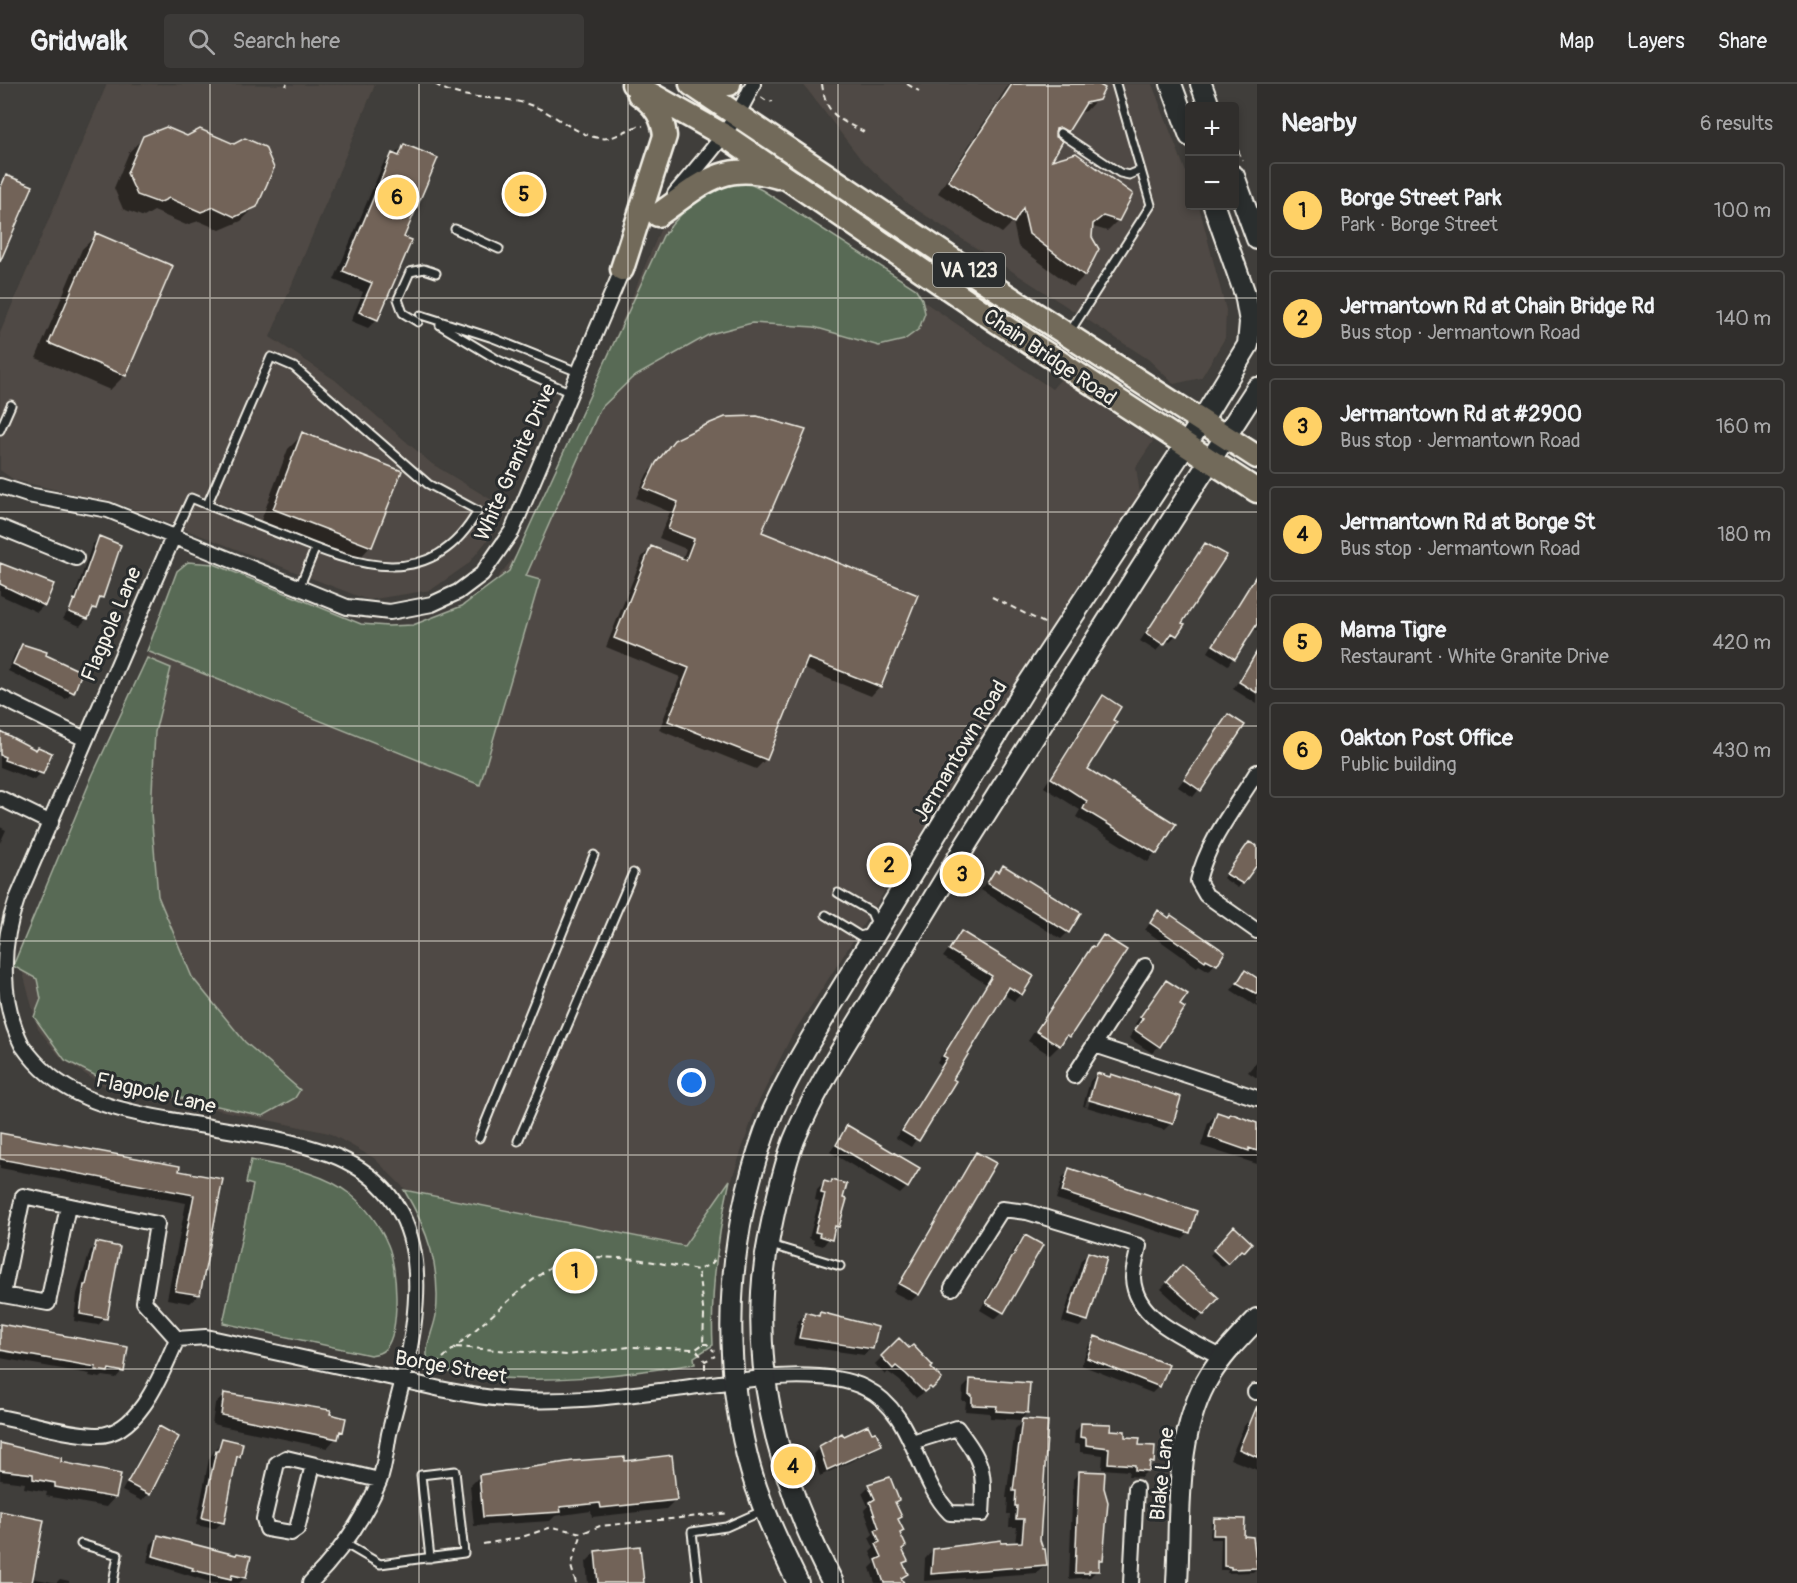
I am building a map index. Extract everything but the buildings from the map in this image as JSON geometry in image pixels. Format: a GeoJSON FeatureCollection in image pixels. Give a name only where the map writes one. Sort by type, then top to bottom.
{"type":"FeatureCollection","features":[{"type":"Feature","properties":{"kind":"main road"},"geometry":{"type":"LineString","coordinates":[[622,268],[665,136],[664,123],[656,108],[626,84]]}},
{"type":"Feature","properties":{"kind":"main road","name":"Chain Bridge Road"},"geometry":{"type":"LineString","coordinates":[[633,84],[724,136],[1184,445],[1257,491]]}},
{"type":"Feature","properties":{"kind":"main road","name":"Chain Bridge Road"},"geometry":{"type":"LineString","coordinates":[[691,84],[1068,335],[1257,457]]}},
{"type":"Feature","properties":{"kind":"main road"},"geometry":{"type":"LineString","coordinates":[[704,84],[729,84]]}},
{"type":"Feature","properties":{"kind":"main road"},"geometry":{"type":"LineString","coordinates":[[1171,84],[1185,122]]}},
{"type":"Feature","properties":{"kind":"main road"},"geometry":{"type":"LineString","coordinates":[[1201,84],[1208,102]]}},
{"type":"Feature","properties":{"kind":"main road"},"geometry":{"type":"LineString","coordinates":[[658,215],[720,174],[732,171],[765,173],[788,180]]}},
{"type":"Feature","properties":{"kind":"main road"},"geometry":{"type":"LineString","coordinates":[[1239,190],[1257,239]]}},
{"type":"Feature","properties":{"kind":"main road","name":"Jermantown Road"},"geometry":{"type":"LineString","coordinates":[[798,1583],[764,1510],[747,1456],[734,1381],[735,1268],[739,1232],[758,1156],[773,1112],[793,1069],[1024,690],[1201,422],[1248,345],[1250,322],[1245,294],[1215,210]]}},
{"type":"Feature","properties":{"kind":"main road"},"geometry":{"type":"LineString","coordinates":[[832,1583],[788,1484],[776,1445],[765,1377],[763,1305],[768,1245],[793,1143],[820,1085],[941,885],[1257,388]]}},
{"type":"Feature","properties":{"kind":"main road","name":"Blake Lane"},"geometry":{"type":"LineString","coordinates":[[1177,1583],[1187,1436],[1204,1388],[1223,1358],[1257,1319]]}},
{"type":"Feature","properties":{"kind":"street","name":"White Granite Drive"},"geometry":{"type":"LineString","coordinates":[[0,486],[28,495],[108,510],[347,607],[390,612],[432,604],[469,585],[490,565],[513,531],[622,268],[658,215],[739,115],[753,84]]}},
{"type":"Feature","properties":{"kind":"street"},"geometry":{"type":"LineString","coordinates":[[0,527],[76,558]]}},
{"type":"Feature","properties":{"kind":"street","name":"Flagpole Lane"},"geometry":{"type":"LineString","coordinates":[[174,536],[14,909],[3,951],[3,993],[13,1029],[42,1070],[62,1086],[85,1099],[133,1113],[314,1149],[347,1162],[374,1181],[403,1218],[412,1239],[417,1262],[416,1323],[380,1480],[344,1543],[310,1583]]}},
{"type":"Feature","properties":{"kind":"street"},"geometry":{"type":"LineString","coordinates":[[0,697],[85,739]]}},
{"type":"Feature","properties":{"kind":"street"},"geometry":{"type":"LineString","coordinates":[[1257,772],[1201,866],[1198,881],[1206,895],[1257,931]]}},
{"type":"Feature","properties":{"kind":"street"},"geometry":{"type":"LineString","coordinates":[[0,798],[51,823]]}},
{"type":"Feature","properties":{"kind":"street"},"geometry":{"type":"LineString","coordinates":[[1074,1076],[1145,966]]}},
{"type":"Feature","properties":{"kind":"street"},"geometry":{"type":"LineString","coordinates":[[0,1037],[13,1029]]}},
{"type":"Feature","properties":{"kind":"street"},"geometry":{"type":"LineString","coordinates":[[1095,1045],[1257,1098]]}},
{"type":"Feature","properties":{"kind":"street"},"geometry":{"type":"LineString","coordinates":[[0,1417],[97,1436],[121,1429],[154,1392],[177,1339],[144,1302],[157,1224],[23,1196],[3,1295],[48,1303],[69,1206]]}},
{"type":"Feature","properties":{"kind":"street"},"geometry":{"type":"LineString","coordinates":[[952,1288],[1002,1209],[1027,1212],[1138,1246],[1133,1278],[1138,1300],[1154,1318],[1223,1358]]}},
{"type":"Feature","properties":{"kind":"street","name":"Borge Street"},"geometry":{"type":"LineString","coordinates":[[177,1339],[206,1337],[455,1393],[504,1400],[544,1401],[623,1396],[765,1377],[839,1378],[867,1388],[894,1412],[912,1442],[938,1501],[950,1513],[982,1514],[984,1477],[978,1456],[957,1428],[912,1442]]}},
{"type":"Feature","properties":{"kind":"street"},"geometry":{"type":"LineString","coordinates":[[313,1465],[297,1529],[291,1533],[267,1529],[264,1519],[276,1463],[286,1458],[380,1480]]}},
{"type":"Feature","properties":{"kind":"street"},"geometry":{"type":"LineString","coordinates":[[1131,1583],[1136,1488]]}},
{"type":"Feature","properties":{"kind":"lane"},"geometry":{"type":"LineString","coordinates":[[1068,335],[1151,205],[1116,84]]}},
{"type":"Feature","properties":{"kind":"lane"},"geometry":{"type":"LineString","coordinates":[[1060,133],[1120,173],[1129,175],[1141,170]]}},
{"type":"Feature","properties":{"kind":"lane"},"geometry":{"type":"LineString","coordinates":[[455,229],[499,249]]}},
{"type":"Feature","properties":{"kind":"lane"},"geometry":{"type":"LineString","coordinates":[[436,273],[424,269],[410,272],[398,299],[403,313],[493,338],[578,372]]}},
{"type":"Feature","properties":{"kind":"lane"},"geometry":{"type":"LineString","coordinates":[[430,319],[498,360],[569,392]]}},
{"type":"Feature","properties":{"kind":"lane"},"geometry":{"type":"LineString","coordinates":[[174,536],[191,498],[207,505],[332,556],[375,566],[417,563],[439,555],[455,544],[478,511],[428,484],[294,367],[271,357],[207,505]]}},
{"type":"Feature","properties":{"kind":"lane"},"geometry":{"type":"LineString","coordinates":[[0,430],[11,405]]}},
{"type":"Feature","properties":{"kind":"lane"},"geometry":{"type":"LineString","coordinates":[[299,589],[315,549]]}},
{"type":"Feature","properties":{"kind":"lane"},"geometry":{"type":"LineString","coordinates":[[479,1138],[594,855]]}},
{"type":"Feature","properties":{"kind":"lane"},"geometry":{"type":"LineString","coordinates":[[518,1141],[633,873]]}},
{"type":"Feature","properties":{"kind":"lane"},"geometry":{"type":"LineString","coordinates":[[826,915],[860,936],[878,931],[871,912],[838,893]]}},
{"type":"Feature","properties":{"kind":"lane"},"geometry":{"type":"LineString","coordinates":[[768,1245],[840,1266]]}},
{"type":"Feature","properties":{"kind":"lane"},"geometry":{"type":"LineString","coordinates":[[344,1543],[380,1564],[430,1558],[464,1553],[455,1471],[421,1475],[430,1558]]}},
{"type":"Feature","properties":{"kind":"lane"},"geometry":{"type":"LineString","coordinates":[[698,1583],[692,1532],[726,1527],[764,1510]]}},
{"type":"Feature","properties":{"kind":"lane"},"geometry":{"type":"LineString","coordinates":[[81,1544],[118,1555],[113,1583]]}},
{"type":"Feature","properties":{"kind":"path"},"geometry":{"type":"LineString","coordinates":[[435,84],[446,91],[464,96],[535,106],[600,139],[615,137],[634,126],[650,129]]}},
{"type":"Feature","properties":{"kind":"path"},"geometry":{"type":"LineString","coordinates":[[822,84],[824,101],[835,117],[864,132]]}},
{"type":"Feature","properties":{"kind":"path"},"geometry":{"type":"LineString","coordinates":[[908,84],[919,91]]}},
{"type":"Feature","properties":{"kind":"path"},"geometry":{"type":"LineString","coordinates":[[992,597],[1049,626]]}},
{"type":"Feature","properties":{"kind":"path"},"geometry":{"type":"LineString","coordinates":[[435,1365],[549,1268],[570,1260],[599,1257],[637,1258],[698,1270],[711,1264],[718,1255]]}},
{"type":"Feature","properties":{"kind":"path"},"geometry":{"type":"LineString","coordinates":[[456,1347],[567,1355],[630,1347],[696,1349],[702,1344],[704,1316],[698,1270]]}},
{"type":"Feature","properties":{"kind":"path"},"geometry":{"type":"LineString","coordinates":[[702,1344],[707,1344],[716,1355],[705,1360]]}},
{"type":"Feature","properties":{"kind":"path"},"geometry":{"type":"LineString","coordinates":[[696,1349],[705,1360],[705,1369]]}},
{"type":"Feature","properties":{"kind":"path"},"geometry":{"type":"LineString","coordinates":[[483,1544],[519,1538],[552,1527],[582,1533],[600,1526],[729,1512],[743,1519]]}},
{"type":"Feature","properties":{"kind":"path"},"geometry":{"type":"LineString","coordinates":[[576,1583],[571,1566],[582,1533]]}},
{"type":"Feature","properties":{"kind":"shaded area"},"geometry":{"type":"Polygon","coordinates":[[[107,84],[375,85],[270,337],[335,380],[432,464],[505,508],[493,533],[468,564],[431,590],[368,600],[122,505],[14,480],[0,470],[0,333],[107,84]]]}},
{"type":"Feature","properties":{"kind":"shaded area"},"geometry":{"type":"Polygon","coordinates":[[[803,84],[1152,84],[1185,170],[1185,210],[1200,210],[1226,310],[1225,338],[1201,378],[1174,384],[1148,359],[908,204],[860,158],[803,84]]]}},
{"type":"Feature","properties":{"kind":"shaded area"},"geometry":{"type":"Polygon","coordinates":[[[675,195],[807,222],[1052,389],[1061,379],[1153,441],[1136,467],[1140,494],[791,1037],[756,1107],[732,1179],[686,1246],[406,1190],[374,1158],[329,1133],[104,1086],[62,1059],[38,1029],[23,973],[30,928],[181,576],[369,632],[426,625],[483,596],[531,536],[675,195]]]}},
{"type":"Feature","properties":{"kind":"green space"},"geometry":{"type":"Polygon","coordinates":[[[748,183],[916,289],[922,299],[925,313],[919,329],[904,340],[879,346],[814,327],[752,323],[710,334],[632,378],[600,409],[526,576],[540,580],[480,785],[147,651],[177,571],[188,562],[214,564],[361,624],[388,626],[413,625],[462,606],[509,571],[663,236],[689,207],[700,199],[722,188],[748,183]]]}},
{"type":"Feature","properties":{"kind":"green space"},"geometry":{"type":"Polygon","coordinates":[[[147,658],[171,668],[155,732],[151,812],[158,896],[192,977],[245,1042],[300,1090],[295,1098],[263,1116],[108,1082],[65,1060],[34,1017],[41,999],[37,979],[13,966],[93,774],[147,658]]]}},
{"type":"Feature","properties":{"kind":"green space"},"geometry":{"type":"Polygon","coordinates":[[[251,1160],[303,1171],[328,1180],[356,1199],[377,1224],[391,1255],[396,1297],[394,1327],[391,1339],[383,1351],[370,1355],[223,1323],[253,1185],[246,1183],[251,1160]]]}},
{"type":"Feature","properties":{"kind":"green space"},"geometry":{"type":"Polygon","coordinates":[[[730,1180],[716,1262],[713,1345],[694,1357],[695,1364],[580,1378],[522,1379],[447,1372],[436,1368],[428,1361],[428,1346],[436,1315],[434,1265],[420,1220],[404,1190],[684,1246],[730,1180]]]}},
{"type":"Feature","properties":{"kind":"place","name":"Mama Tigre"},"geometry":{"type":"Point","coordinates":[524,194]}},
{"type":"Feature","properties":{"kind":"place","name":"Oakton Post Office"},"geometry":{"type":"Point","coordinates":[397,197]}},
{"type":"Feature","properties":{"kind":"place","name":"Jermantown Rd at Chain Bridge Rd"},"geometry":{"type":"Point","coordinates":[889,865]}},
{"type":"Feature","properties":{"kind":"place","name":"Jermantown Rd at #2900"},"geometry":{"type":"Point","coordinates":[962,874]}},
{"type":"Feature","properties":{"kind":"place","name":"Borge Street Park"},"geometry":{"type":"Point","coordinates":[575,1271]}},
{"type":"Feature","properties":{"kind":"place","name":"Jermantown Rd at Borge St"},"geometry":{"type":"Point","coordinates":[793,1466]}}]}
